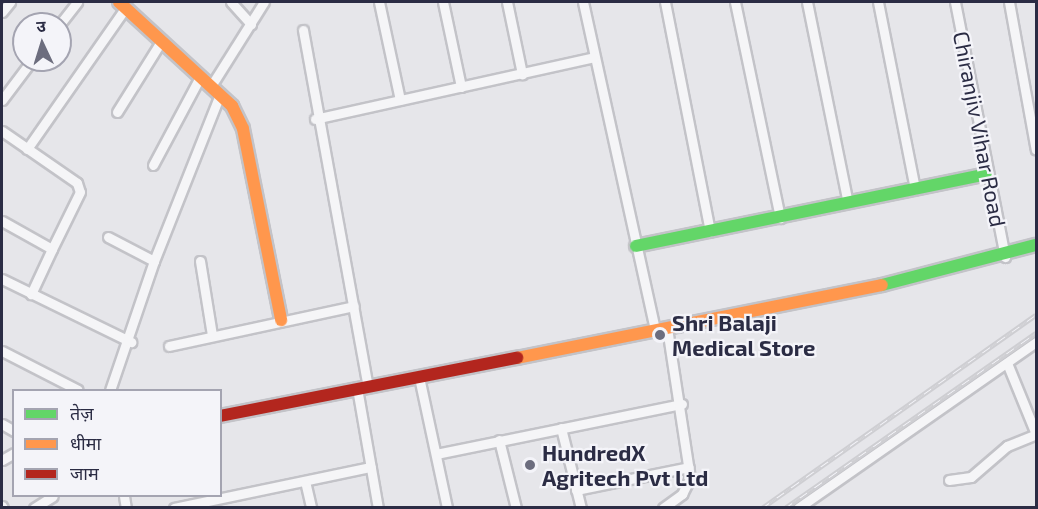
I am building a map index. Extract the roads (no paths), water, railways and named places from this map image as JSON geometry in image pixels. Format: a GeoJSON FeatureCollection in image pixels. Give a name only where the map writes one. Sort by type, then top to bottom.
{"type":"FeatureCollection","features":[{"type":"Feature","properties":{"kind":"street"},"geometry":{"type":"LineString","coordinates":[[2,12],[10,2]]}},
{"type":"Feature","properties":{"kind":"street"},"geometry":{"type":"LineString","coordinates":[[231,2],[251,24]]}},
{"type":"Feature","properties":{"kind":"street"},"geometry":{"type":"LineString","coordinates":[[110,389],[131,342],[154,261],[215,90],[264,2]]}},
{"type":"Feature","properties":{"kind":"street"},"geometry":{"type":"LineString","coordinates":[[379,2],[400,100]]}},
{"type":"Feature","properties":{"kind":"street"},"geometry":{"type":"LineString","coordinates":[[443,2],[461,87]]}},
{"type":"Feature","properties":{"kind":"street"},"geometry":{"type":"LineString","coordinates":[[507,2],[522,74]]}},
{"type":"Feature","properties":{"kind":"street"},"geometry":{"type":"LineString","coordinates":[[583,2],[636,246],[682,404],[689,486],[663,507]]}},
{"type":"Feature","properties":{"kind":"street"},"geometry":{"type":"LineString","coordinates":[[664,2],[710,232]]}},
{"type":"Feature","properties":{"kind":"street"},"geometry":{"type":"LineString","coordinates":[[735,2],[780,218]]}},
{"type":"Feature","properties":{"kind":"street"},"geometry":{"type":"LineString","coordinates":[[807,2],[848,203]]}},
{"type":"Feature","properties":{"kind":"street"},"geometry":{"type":"LineString","coordinates":[[878,2],[915,189]]}},
{"type":"Feature","properties":{"kind":"street","name":"Chiranjiv Vihar Road"},"geometry":{"type":"LineString","coordinates":[[955,2],[986,174],[1005,256]]}},
{"type":"Feature","properties":{"kind":"street"},"geometry":{"type":"LineString","coordinates":[[1009,2],[1032,96],[1036,150]]}},
{"type":"Feature","properties":{"kind":"street"},"geometry":{"type":"LineString","coordinates":[[27,149],[122,4],[232,106],[243,129],[281,320]]}},
{"type":"Feature","properties":{"kind":"street"},"geometry":{"type":"LineString","coordinates":[[303,30],[315,119],[354,306],[371,467],[378,507]]}},
{"type":"Feature","properties":{"kind":"street"},"geometry":{"type":"LineString","coordinates":[[117,112],[162,40]]}},
{"type":"Feature","properties":{"kind":"street"},"geometry":{"type":"LineString","coordinates":[[315,119],[594,57]]}},
{"type":"Feature","properties":{"kind":"street"},"geometry":{"type":"LineString","coordinates":[[2,100],[23,72]]}},
{"type":"Feature","properties":{"kind":"street"},"geometry":{"type":"LineString","coordinates":[[153,165],[200,77]]}},
{"type":"Feature","properties":{"kind":"street"},"geometry":{"type":"LineString","coordinates":[[2,131],[77,183],[80,192],[31,294]]}},
{"type":"Feature","properties":{"kind":"street"},"geometry":{"type":"LineString","coordinates":[[636,246],[986,174]]}},
{"type":"Feature","properties":{"kind":"street"},"geometry":{"type":"LineString","coordinates":[[2,220],[52,249]]}},
{"type":"Feature","properties":{"kind":"street"},"geometry":{"type":"LineString","coordinates":[[108,237],[154,261]]}},
{"type":"Feature","properties":{"kind":"street"},"geometry":{"type":"LineString","coordinates":[[222,416],[661,329],[1005,256],[1036,245]]}},
{"type":"Feature","properties":{"kind":"street"},"geometry":{"type":"LineString","coordinates":[[200,261],[212,335]]}},
{"type":"Feature","properties":{"kind":"street"},"geometry":{"type":"LineString","coordinates":[[2,279],[131,342]]}},
{"type":"Feature","properties":{"kind":"street"},"geometry":{"type":"LineString","coordinates":[[169,346],[354,306]]}},
{"type":"Feature","properties":{"kind":"street"},"geometry":{"type":"LineString","coordinates":[[798,507],[1036,342]]}},
{"type":"Feature","properties":{"kind":"street"},"geometry":{"type":"LineString","coordinates":[[2,351],[76,389]]}},
{"type":"Feature","properties":{"kind":"street"},"geometry":{"type":"LineString","coordinates":[[949,480],[971,477],[1007,446],[1036,434],[1007,363]]}},
{"type":"Feature","properties":{"kind":"street"},"geometry":{"type":"LineString","coordinates":[[419,377],[447,507]]}},
{"type":"Feature","properties":{"kind":"street"},"geometry":{"type":"LineString","coordinates":[[436,454],[682,404]]}},
{"type":"Feature","properties":{"kind":"street"},"geometry":{"type":"LineString","coordinates":[[561,428],[580,507]]}},
{"type":"Feature","properties":{"kind":"street"},"geometry":{"type":"LineString","coordinates":[[499,440],[516,507]]}},
{"type":"Feature","properties":{"kind":"street"},"geometry":{"type":"LineString","coordinates":[[174,507],[371,467]]}},
{"type":"Feature","properties":{"kind":"street"},"geometry":{"type":"LineString","coordinates":[[576,490],[689,467]]}},
{"type":"Feature","properties":{"kind":"street"},"geometry":{"type":"LineString","coordinates":[[305,481],[311,507]]}},
{"type":"Feature","properties":{"kind":"street"},"geometry":{"type":"LineString","coordinates":[[34,507],[50,497]]}},
{"type":"Feature","properties":{"kind":"railway"},"geometry":{"type":"LineString","coordinates":[[762,508],[1036,315]]}},
{"type":"Feature","properties":{"kind":"railway"},"geometry":{"type":"LineString","coordinates":[[785,508],[1036,333]]}},
{"type":"Feature","properties":{"kind":"place","name":"Shri Balaji Medical Store"},"geometry":{"type":"Point","coordinates":[660,335]}},
{"type":"Feature","properties":{"kind":"place","name":"HundredX Agritech Pvt Ltd"},"geometry":{"type":"Point","coordinates":[530,465]}}]}
